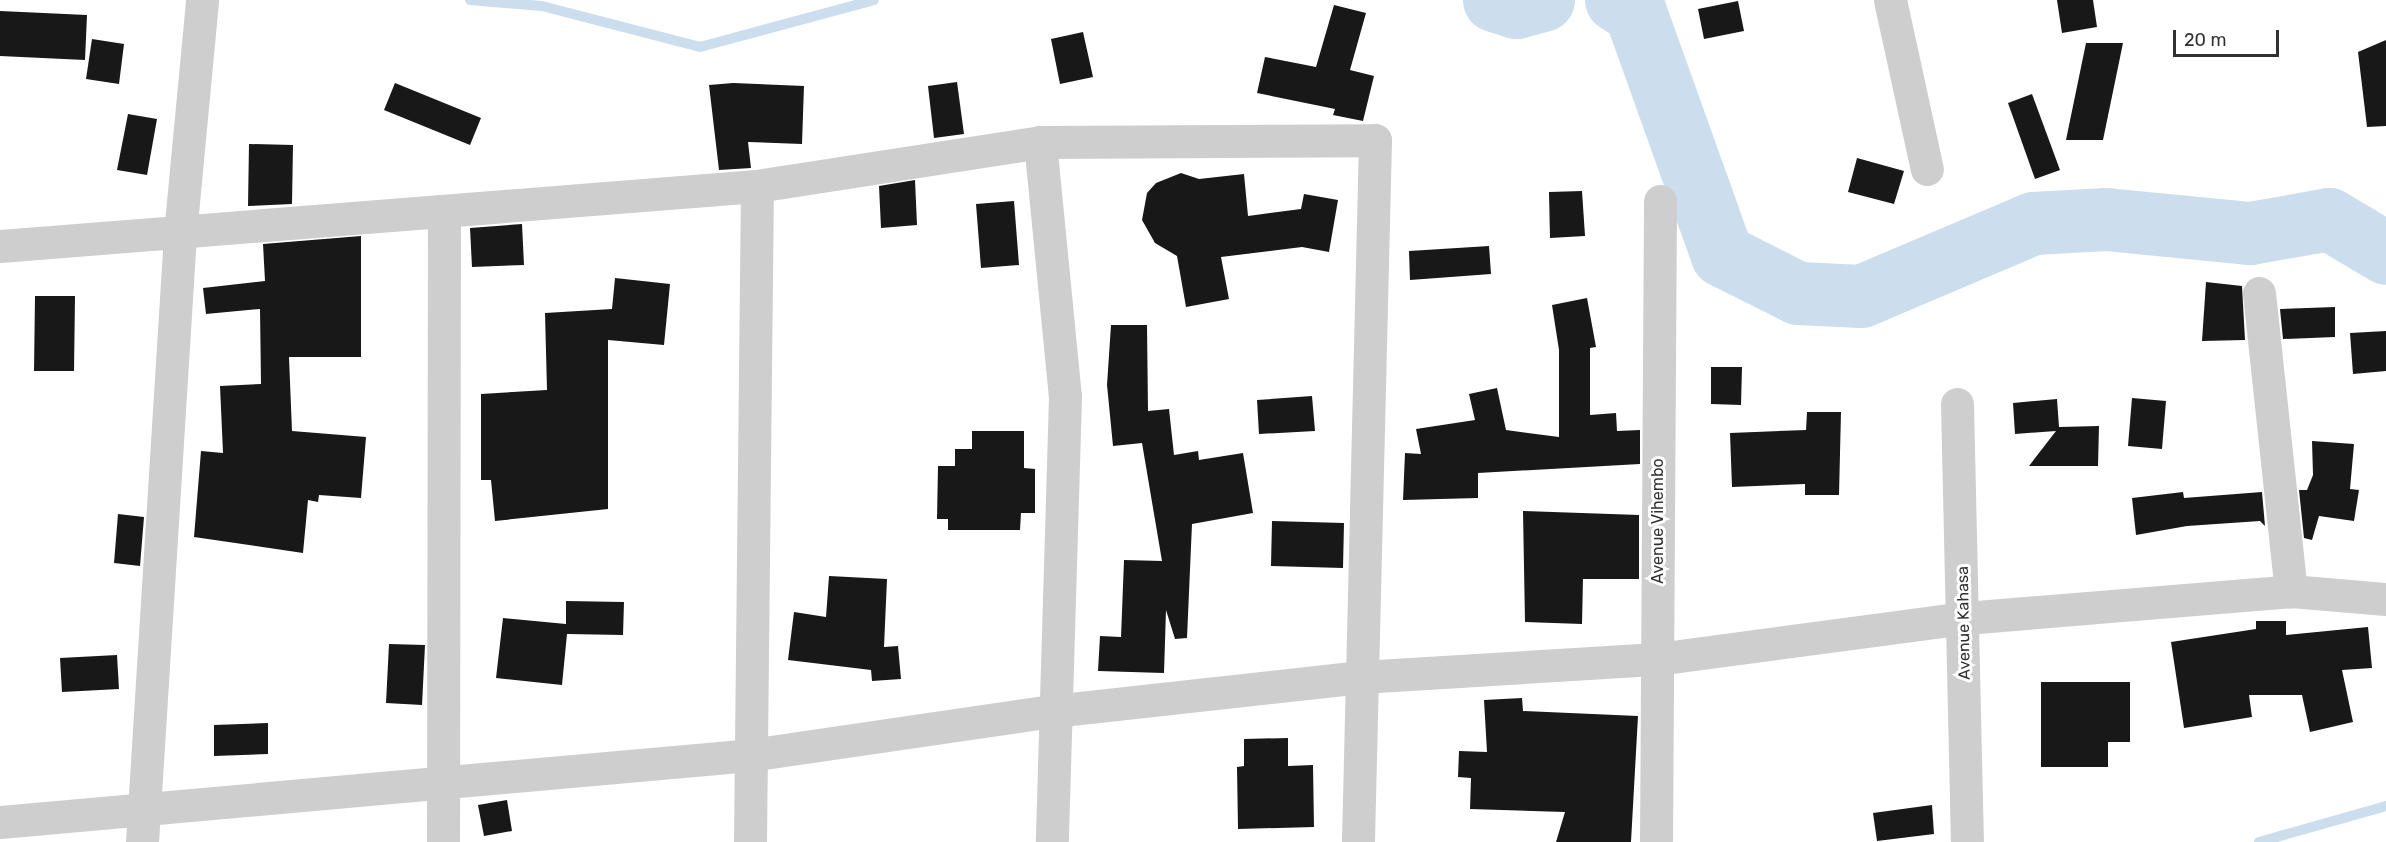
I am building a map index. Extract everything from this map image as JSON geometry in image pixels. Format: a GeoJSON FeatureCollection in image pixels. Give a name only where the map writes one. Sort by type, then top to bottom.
{"type":"FeatureCollection","features":[{"type":"Feature","properties":{"kind":"street"},"geometry":{"type":"LineString","coordinates":[[142,842],[180,234],[202,0]]}},
{"type":"Feature","properties":{"kind":"street"},"geometry":{"type":"LineString","coordinates":[[1890,0],[1927,169]]}},
{"type":"Feature","properties":{"kind":"street"},"geometry":{"type":"LineString","coordinates":[[0,246],[180,234],[757,186],[1040,142],[1375,140],[1358,842]]}},
{"type":"Feature","properties":{"kind":"street"},"geometry":{"type":"LineString","coordinates":[[1040,142],[1065,398],[1053,711],[1052,842]]}},
{"type":"Feature","properties":{"kind":"street"},"geometry":{"type":"LineString","coordinates":[[750,842],[757,186]]}},
{"type":"Feature","properties":{"kind":"street","name":"Avenue Vihembo"},"geometry":{"type":"LineString","coordinates":[[1656,842],[1660,201]]}},
{"type":"Feature","properties":{"kind":"street"},"geometry":{"type":"LineString","coordinates":[[443,842],[444,212]]}},
{"type":"Feature","properties":{"kind":"street"},"geometry":{"type":"LineString","coordinates":[[2259,293],[2290,591]]}},
{"type":"Feature","properties":{"kind":"street","name":"Avenue Kahasa"},"geometry":{"type":"LineString","coordinates":[[1958,404],[1965,618],[1967,842]]}},
{"type":"Feature","properties":{"kind":"street"},"geometry":{"type":"LineString","coordinates":[[0,822],[143,806],[444,784],[750,755],[1053,711],[1361,677],[1658,659],[1965,618],[2290,591],[2386,599]]}},
{"type":"Feature","properties":{"kind":"building"},"geometry":{"type":"Polygon","coordinates":[[[2057,0],[2093,0],[2097,27],[2062,33],[2057,0]]]}},
{"type":"Feature","properties":{"kind":"building"},"geometry":{"type":"Polygon","coordinates":[[[1738,1],[1744,31],[1704,39],[1698,9],[1738,1]]]}},
{"type":"Feature","properties":{"kind":"building"},"geometry":{"type":"Polygon","coordinates":[[[1334,5],[1366,13],[1350,70],[1374,76],[1363,121],[1333,115],[1335,109],[1257,93],[1265,57],[1316,67],[1334,5]]]}},
{"type":"Feature","properties":{"kind":"building"},"geometry":{"type":"Polygon","coordinates":[[[0,11],[87,15],[85,60],[0,56],[0,11]]]}},
{"type":"Feature","properties":{"kind":"building"},"geometry":{"type":"Polygon","coordinates":[[[1083,32],[1093,77],[1060,84],[1051,39],[1083,32]]]}},
{"type":"Feature","properties":{"kind":"building"},"geometry":{"type":"Polygon","coordinates":[[[92,39],[124,44],[119,84],[86,79],[92,39]]]}},
{"type":"Feature","properties":{"kind":"building"},"geometry":{"type":"Polygon","coordinates":[[[2386,40],[2386,126],[2367,127],[2358,52],[2386,40]]]}},
{"type":"Feature","properties":{"kind":"building"},"geometry":{"type":"Polygon","coordinates":[[[2086,43],[2123,43],[2103,140],[2066,140],[2086,43]]]}},
{"type":"Feature","properties":{"kind":"building"},"geometry":{"type":"Polygon","coordinates":[[[957,82],[964,134],[934,138],[928,86],[957,82]]]}},
{"type":"Feature","properties":{"kind":"building"},"geometry":{"type":"Polygon","coordinates":[[[395,83],[481,118],[470,145],[384,110],[395,83]]]}},
{"type":"Feature","properties":{"kind":"building"},"geometry":{"type":"Polygon","coordinates":[[[733,83],[804,86],[802,144],[748,142],[751,168],[719,170],[709,85],[733,83]]]}},
{"type":"Feature","properties":{"kind":"building"},"geometry":{"type":"Polygon","coordinates":[[[2032,94],[2060,170],[2035,179],[2008,103],[2032,94]]]}},
{"type":"Feature","properties":{"kind":"building"},"geometry":{"type":"Polygon","coordinates":[[[128,114],[157,119],[147,175],[117,170],[128,114]]]}},
{"type":"Feature","properties":{"kind":"building"},"geometry":{"type":"Polygon","coordinates":[[[249,144],[293,145],[292,204],[248,206],[249,144]]]}},
{"type":"Feature","properties":{"kind":"building"},"geometry":{"type":"Polygon","coordinates":[[[1857,158],[1904,171],[1894,204],[1848,192],[1857,158]]]}},
{"type":"Feature","properties":{"kind":"building"},"geometry":{"type":"Polygon","coordinates":[[[1181,173],[1199,179],[1244,174],[1248,216],[1301,209],[1304,194],[1338,200],[1329,252],[1302,247],[1221,257],[1229,299],[1186,307],[1177,256],[1155,243],[1142,220],[1147,193],[1156,183],[1181,173]]]}},
{"type":"Feature","properties":{"kind":"building"},"geometry":{"type":"Polygon","coordinates":[[[915,180],[917,225],[881,228],[879,186],[915,180]]]}},
{"type":"Feature","properties":{"kind":"building"},"geometry":{"type":"Polygon","coordinates":[[[1582,191],[1585,236],[1550,238],[1549,192],[1582,191]]]}},
{"type":"Feature","properties":{"kind":"building"},"geometry":{"type":"Polygon","coordinates":[[[1014,201],[1019,265],[981,268],[976,204],[1014,201]]]}},
{"type":"Feature","properties":{"kind":"building"},"geometry":{"type":"Polygon","coordinates":[[[522,224],[524,265],[472,267],[470,228],[522,224]]]}},
{"type":"Feature","properties":{"kind":"building"},"geometry":{"type":"Polygon","coordinates":[[[361,236],[361,357],[289,357],[292,431],[366,437],[361,498],[319,495],[318,502],[308,500],[303,553],[194,537],[201,451],[223,453],[220,386],[261,384],[260,309],[206,314],[203,288],[265,281],[263,244],[361,236]]]}},
{"type":"Feature","properties":{"kind":"building"},"geometry":{"type":"Polygon","coordinates":[[[1489,246],[1491,274],[1410,280],[1409,251],[1489,246]]]}},
{"type":"Feature","properties":{"kind":"building"},"geometry":{"type":"Polygon","coordinates":[[[615,278],[670,284],[664,345],[608,340],[608,509],[495,521],[491,480],[481,480],[481,394],[547,390],[545,313],[612,309],[615,278]]]}},
{"type":"Feature","properties":{"kind":"building"},"geometry":{"type":"Polygon","coordinates":[[[2206,282],[2242,286],[2245,340],[2202,341],[2206,282]]]}},
{"type":"Feature","properties":{"kind":"building"},"geometry":{"type":"Polygon","coordinates":[[[35,296],[75,296],[74,371],[34,371],[35,296]]]}},
{"type":"Feature","properties":{"kind":"building"},"geometry":{"type":"Polygon","coordinates":[[[1587,298],[1596,347],[1590,348],[1590,415],[1616,413],[1617,431],[1640,430],[1640,464],[1478,473],[1478,498],[1403,500],[1405,453],[1421,454],[1416,429],[1475,420],[1469,394],[1497,388],[1506,430],[1559,437],[1559,350],[1552,305],[1587,298]]]}},
{"type":"Feature","properties":{"kind":"building"},"geometry":{"type":"Polygon","coordinates":[[[2335,307],[2335,337],[2283,339],[2280,309],[2335,307]]]}},
{"type":"Feature","properties":{"kind":"building"},"geometry":{"type":"Polygon","coordinates":[[[1111,325],[1147,325],[1148,411],[1169,409],[1174,455],[1198,451],[1199,460],[1243,453],[1253,513],[1192,524],[1187,638],[1175,639],[1166,610],[1164,673],[1098,671],[1100,636],[1121,637],[1124,560],[1162,561],[1142,443],[1113,446],[1107,385],[1111,325]]]}},
{"type":"Feature","properties":{"kind":"building"},"geometry":{"type":"Polygon","coordinates":[[[2386,331],[2386,371],[2353,374],[2350,333],[2386,331]]]}},
{"type":"Feature","properties":{"kind":"building"},"geometry":{"type":"Polygon","coordinates":[[[1711,367],[1742,367],[1741,405],[1711,404],[1711,367]]]}},
{"type":"Feature","properties":{"kind":"building"},"geometry":{"type":"Polygon","coordinates":[[[1312,396],[1315,431],[1259,434],[1257,400],[1312,396]]]}},
{"type":"Feature","properties":{"kind":"building"},"geometry":{"type":"Polygon","coordinates":[[[2132,398],[2166,401],[2162,449],[2128,446],[2132,398]]]}},
{"type":"Feature","properties":{"kind":"building"},"geometry":{"type":"Polygon","coordinates":[[[2057,399],[2059,427],[2099,426],[2098,466],[2029,466],[2056,431],[2015,434],[2013,403],[2057,399]]]}},
{"type":"Feature","properties":{"kind":"building"},"geometry":{"type":"Polygon","coordinates":[[[1807,412],[1841,412],[1839,495],[1805,495],[1805,484],[1732,487],[1730,433],[1806,430],[1807,412]]]}},
{"type":"Feature","properties":{"kind":"building"},"geometry":{"type":"Polygon","coordinates":[[[972,431],[1024,431],[1024,468],[1035,469],[1035,513],[1021,513],[1020,530],[948,530],[948,519],[937,519],[938,466],[955,466],[955,449],[972,449],[972,431]]]}},
{"type":"Feature","properties":{"kind":"building"},"geometry":{"type":"Polygon","coordinates":[[[2312,441],[2354,444],[2350,489],[2359,490],[2354,521],[2319,516],[2312,540],[2304,538],[2299,490],[2307,490],[2313,475],[2312,441]]]}},
{"type":"Feature","properties":{"kind":"building"},"geometry":{"type":"Polygon","coordinates":[[[2183,492],[2184,498],[2262,492],[2265,526],[2260,521],[2187,526],[2136,535],[2132,498],[2183,492]]]}},
{"type":"Feature","properties":{"kind":"building"},"geometry":{"type":"Polygon","coordinates":[[[1523,511],[1639,515],[1639,579],[1583,579],[1582,624],[1525,622],[1523,511]]]}},
{"type":"Feature","properties":{"kind":"building"},"geometry":{"type":"Polygon","coordinates":[[[118,514],[144,517],[140,566],[114,563],[118,514]]]}},
{"type":"Feature","properties":{"kind":"building"},"geometry":{"type":"Polygon","coordinates":[[[1272,521],[1344,523],[1343,568],[1271,566],[1272,521]]]}},
{"type":"Feature","properties":{"kind":"building"},"geometry":{"type":"Polygon","coordinates":[[[829,576],[887,579],[884,647],[898,646],[901,679],[872,681],[871,670],[788,660],[794,612],[826,617],[829,576]]]}},
{"type":"Feature","properties":{"kind":"building"},"geometry":{"type":"Polygon","coordinates":[[[566,601],[624,602],[623,635],[567,634],[562,685],[496,678],[503,618],[566,624],[566,601]]]}},
{"type":"Feature","properties":{"kind":"building"},"geometry":{"type":"Polygon","coordinates":[[[2256,621],[2286,621],[2286,635],[2368,627],[2372,668],[2342,670],[2353,722],[2310,732],[2302,695],[2249,695],[2252,717],[2184,728],[2171,642],[2256,629],[2256,621]]]}},
{"type":"Feature","properties":{"kind":"building"},"geometry":{"type":"Polygon","coordinates":[[[389,644],[425,645],[422,705],[386,703],[389,644]]]}},
{"type":"Feature","properties":{"kind":"building"},"geometry":{"type":"Polygon","coordinates":[[[117,655],[119,689],[62,692],[60,658],[117,655]]]}},
{"type":"Feature","properties":{"kind":"building"},"geometry":{"type":"Polygon","coordinates":[[[2041,682],[2130,682],[2130,742],[2108,742],[2108,767],[2041,767],[2041,682]]]}},
{"type":"Feature","properties":{"kind":"building"},"geometry":{"type":"Polygon","coordinates":[[[1522,698],[1523,711],[1638,716],[1631,842],[1556,842],[1565,812],[1470,809],[1471,778],[1458,777],[1459,751],[1487,752],[1484,700],[1522,698]]]}},
{"type":"Feature","properties":{"kind":"building"},"geometry":{"type":"Polygon","coordinates":[[[268,723],[268,754],[214,756],[214,725],[268,723]]]}},
{"type":"Feature","properties":{"kind":"building"},"geometry":{"type":"Polygon","coordinates":[[[1288,738],[1288,766],[1313,765],[1314,827],[1238,829],[1237,767],[1244,766],[1244,739],[1288,738]]]}},
{"type":"Feature","properties":{"kind":"building"},"geometry":{"type":"Polygon","coordinates":[[[507,800],[512,831],[484,836],[478,805],[507,800]]]}},
{"type":"Feature","properties":{"kind":"building"},"geometry":{"type":"Polygon","coordinates":[[[1932,805],[1934,834],[1877,841],[1873,813],[1932,805]]]}},
{"type":"Feature","properties":{"kind":"waterway"},"geometry":{"type":"LineString","coordinates":[[470,0],[542,6],[700,47],[874,0]]}},
{"type":"Feature","properties":{"kind":"waterway"},"geometry":{"type":"LineString","coordinates":[[1494,0],[1516,7],[1543,0]]}},
{"type":"Feature","properties":{"kind":"waterway"},"geometry":{"type":"LineString","coordinates":[[1616,0],[1635,12],[1722,255],[1798,293],[1861,296],[2033,223],[2106,219],[2250,233],[2329,219],[2386,253]]}},
{"type":"Feature","properties":{"kind":"waterway"},"geometry":{"type":"LineString","coordinates":[[2259,842],[2386,806]]}}]}
